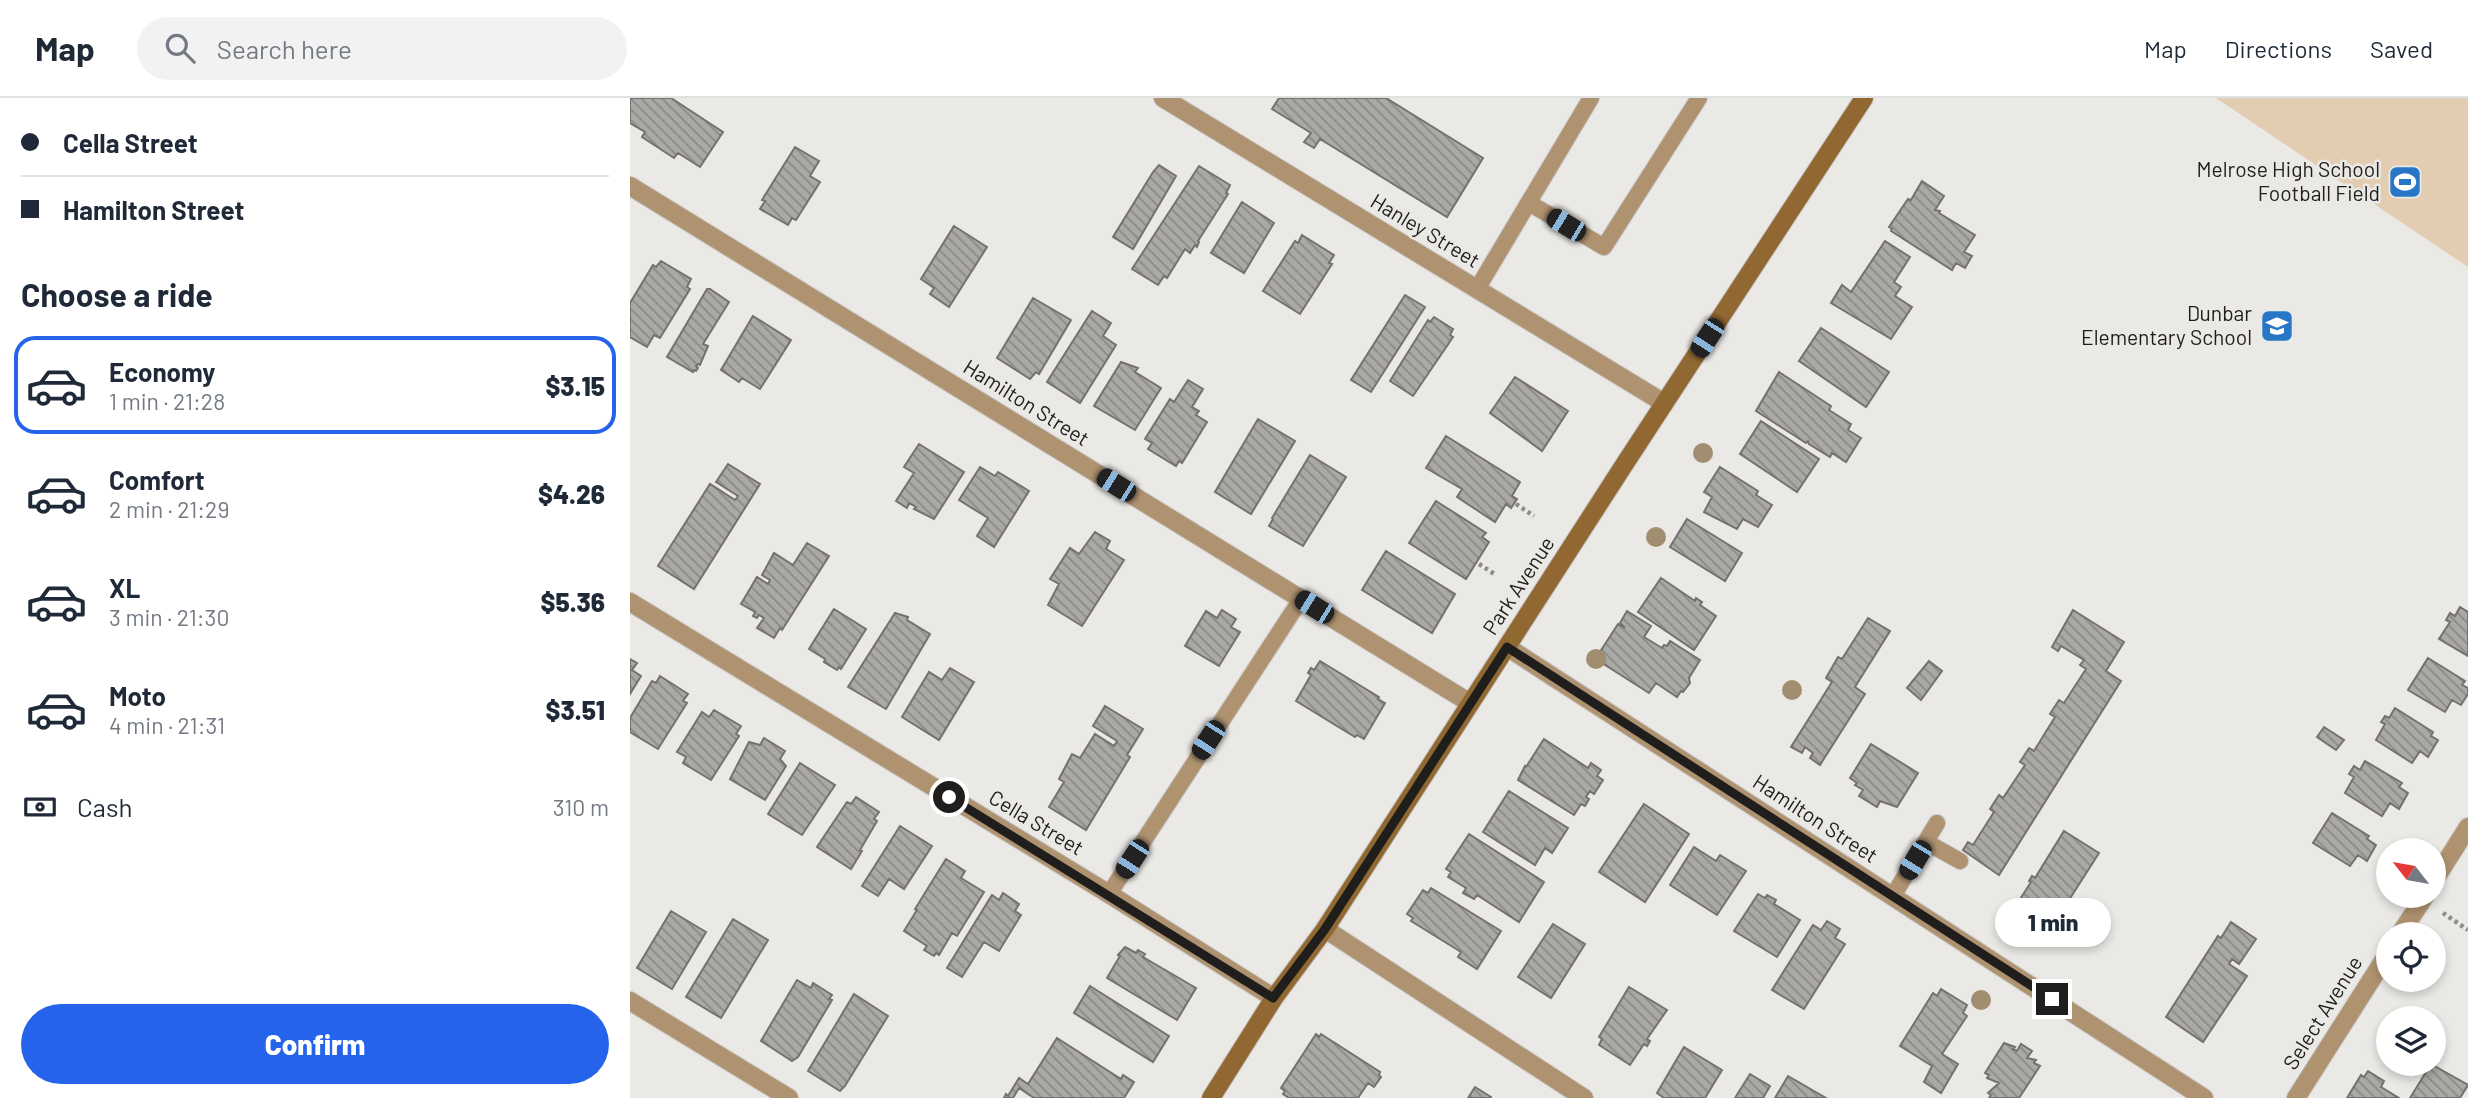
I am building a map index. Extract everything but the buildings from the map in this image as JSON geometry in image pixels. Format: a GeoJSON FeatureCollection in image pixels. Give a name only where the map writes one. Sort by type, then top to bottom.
{"type":"FeatureCollection","features":[{"type":"Feature","properties":{"kind":"main road","name":"Park Avenue"},"geometry":{"type":"LineString","coordinates":[[1211,1098],[1273,998],[1325,929],[1864,98]]}},
{"type":"Feature","properties":{"kind":"street","name":"Hanley Street"},"geometry":{"type":"LineString","coordinates":[[1163,98],[1664,403]]}},
{"type":"Feature","properties":{"kind":"street","name":"Hamilton Street"},"geometry":{"type":"LineString","coordinates":[[630,186],[1470,703]]}},
{"type":"Feature","properties":{"kind":"street","name":"Cella Street"},"geometry":{"type":"LineString","coordinates":[[630,602],[1109,894],[1273,998]]}},
{"type":"Feature","properties":{"kind":"street","name":"Hamilton Street"},"geometry":{"type":"LineString","coordinates":[[1507,647],[2204,1098]]}},
{"type":"Feature","properties":{"kind":"street"},"geometry":{"type":"LineString","coordinates":[[2446,862],[2468,827]]}},
{"type":"Feature","properties":{"kind":"street"},"geometry":{"type":"LineString","coordinates":[[1325,929],[1584,1098]]}},
{"type":"Feature","properties":{"kind":"street","name":"Select Avenue"},"geometry":{"type":"LineString","coordinates":[[2296,1098],[2376,972]]}},
{"type":"Feature","properties":{"kind":"street"},"geometry":{"type":"LineString","coordinates":[[630,1001],[768,1093],[789,1098]]}},
{"type":"Feature","properties":{"kind":"lane"},"geometry":{"type":"LineString","coordinates":[[1477,289],[1591,98]]}},
{"type":"Feature","properties":{"kind":"lane"},"geometry":{"type":"LineString","coordinates":[[1529,203],[1604,247],[1699,98]]}},
{"type":"Feature","properties":{"kind":"lane"},"geometry":{"type":"LineString","coordinates":[[1109,894],[1301,599]]}},
{"type":"Feature","properties":{"kind":"lane"},"geometry":{"type":"LineString","coordinates":[[1893,896],[1937,823]]}},
{"type":"Feature","properties":{"kind":"lane"},"geometry":{"type":"LineString","coordinates":[[1926,842],[1960,862]]}},
{"type":"Feature","properties":{"kind":"path"},"geometry":{"type":"LineString","coordinates":[[1516,504],[1534,516]]}},
{"type":"Feature","properties":{"kind":"path"},"geometry":{"type":"LineString","coordinates":[[1479,564],[1496,575]]}},
{"type":"Feature","properties":{"kind":"shaded area","name":"Melrose High School Football Field"},"geometry":{"type":"Polygon","coordinates":[[[2216,98],[2468,98],[2468,267],[2216,98]]]}},
{"type":"Feature","properties":{"kind":"place","name":"Melrose High School Football Field"},"geometry":{"type":"Point","coordinates":[2405,182]}},
{"type":"Feature","properties":{"kind":"place","name":"Dunbar Elementary School"},"geometry":{"type":"Point","coordinates":[2277,326]}},
{"type":"Feature","properties":{"kind":"route"},"geometry":{"type":"LineString","coordinates":[[949,797],[1273,998],[1325,929],[1507,647],[2052,999]]}}]}
